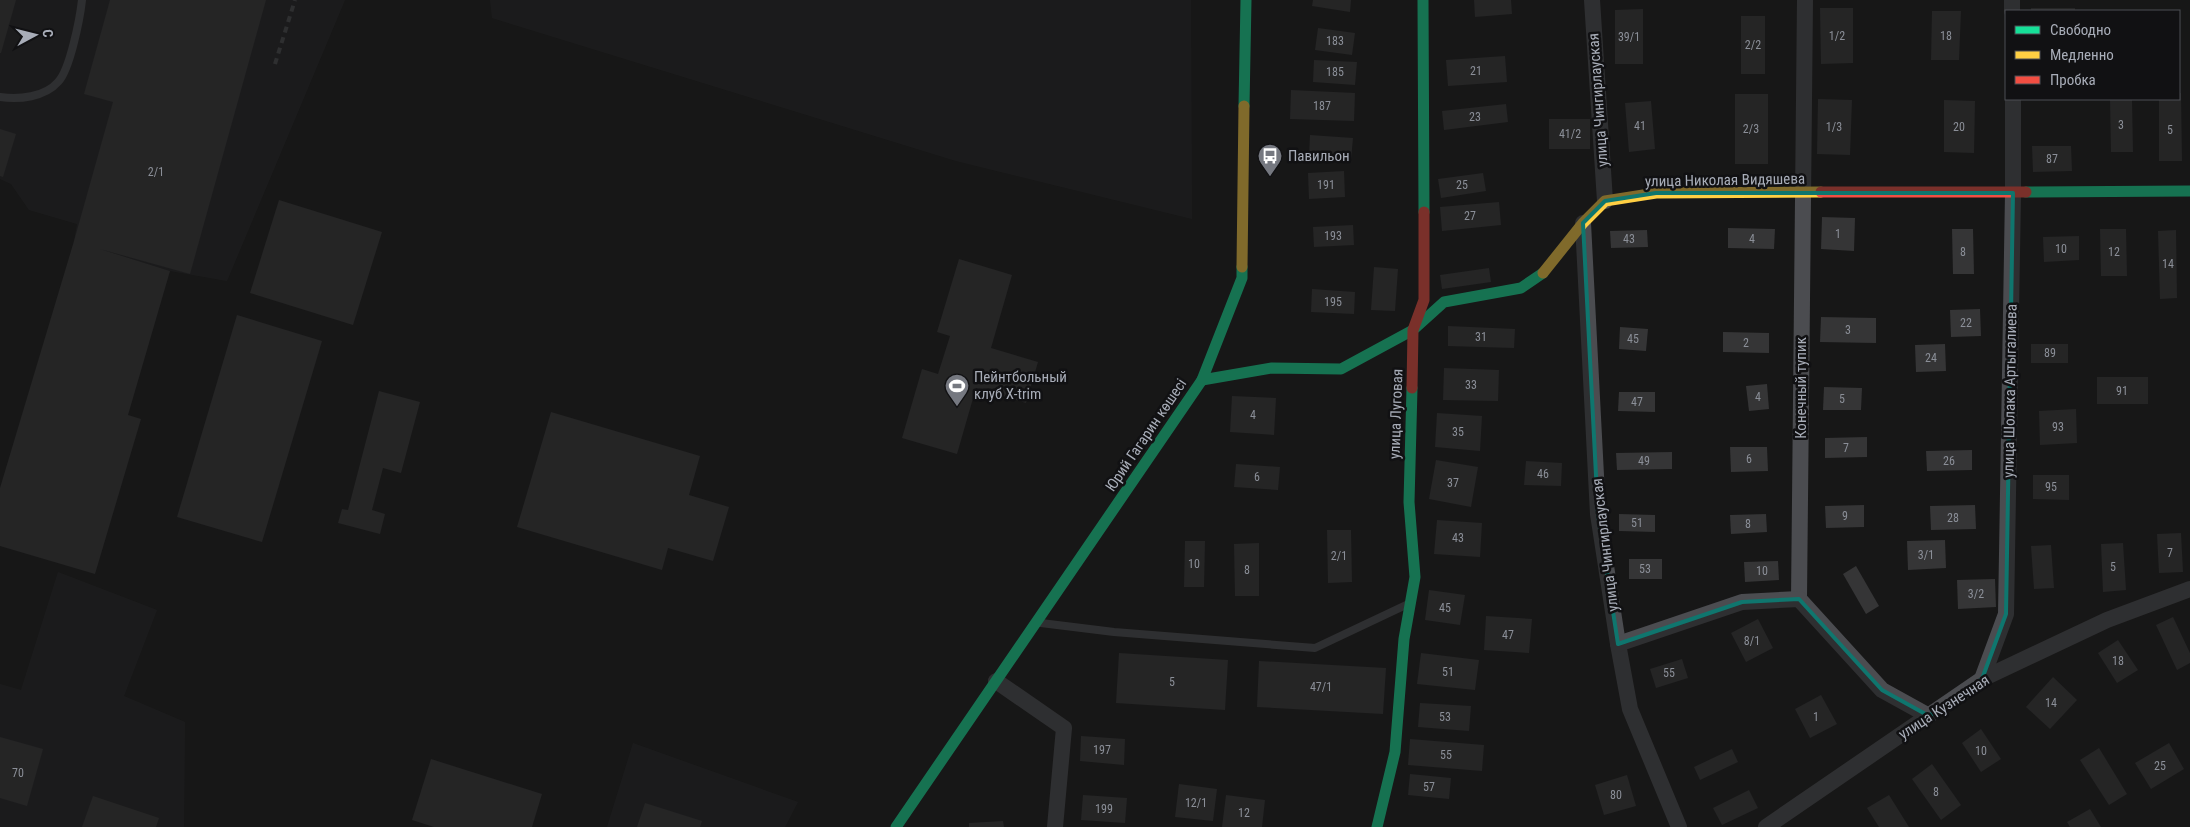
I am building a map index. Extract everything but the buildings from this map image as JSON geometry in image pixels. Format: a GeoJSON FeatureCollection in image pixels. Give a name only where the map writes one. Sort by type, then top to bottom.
{"type":"FeatureCollection","features":[{"type":"Feature","properties":{"kind":"street","name":"Юрий Гагарин көшесі"},"geometry":{"type":"LineString","coordinates":[[896,827],[1202,380],[1242,278],[1246,0]]}},
{"type":"Feature","properties":{"kind":"street","name":"улица Луговая"},"geometry":{"type":"LineString","coordinates":[[1377,827],[1395,752],[1404,639],[1415,577],[1409,502],[1414,330],[1424,300],[1423,0]]}},
{"type":"Feature","properties":{"kind":"street","name":"улица Чингирлауская"},"geometry":{"type":"LineString","coordinates":[[1592,0],[1605,200]]}},
{"type":"Feature","properties":{"kind":"street","name":"Конечный тупик"},"geometry":{"type":"LineString","coordinates":[[1799,600],[1805,0]]}},
{"type":"Feature","properties":{"kind":"street","name":"улица Шолака Артыгалиева"},"geometry":{"type":"LineString","coordinates":[[1982,679],[2006,614],[2013,193],[2012,100]]}},
{"type":"Feature","properties":{"kind":"street","name":"улица Николая Видяшева"},"geometry":{"type":"LineString","coordinates":[[1605,200],[1656,193],[1802,194],[2190,191]]}},
{"type":"Feature","properties":{"kind":"street"},"geometry":{"type":"LineString","coordinates":[[1202,380],[1272,368],[1341,368],[1414,330],[1444,302],[1521,288],[1543,274],[1583,223],[1605,200]]}},
{"type":"Feature","properties":{"kind":"street","name":"улица Чингирлауская"},"geometry":{"type":"LineString","coordinates":[[1583,223],[1598,514],[1618,644],[1630,709],[1679,827]]}},
{"type":"Feature","properties":{"kind":"street","name":"улица Кузнечная"},"geometry":{"type":"LineString","coordinates":[[1766,827],[1982,679],[2107,620],[2190,589]]}},
{"type":"Feature","properties":{"kind":"street"},"geometry":{"type":"LineString","coordinates":[[1618,644],[1742,602],[1799,600],[1882,690],[1929,716]]}},
{"type":"Feature","properties":{"kind":"street"},"geometry":{"type":"LineString","coordinates":[[996,681],[1064,728],[1055,827]]}},
{"type":"Feature","properties":{"kind":"lane"},"geometry":{"type":"LineString","coordinates":[[0,97],[9,99],[40,95],[59,82],[72,51],[82,0]]}},
{"type":"Feature","properties":{"kind":"lane"},"geometry":{"type":"LineString","coordinates":[[1036,622],[1114,632],[1315,648],[1410,603]]}},
{"type":"Feature","properties":{"kind":"highlighted area"},"geometry":{"type":"Polygon","coordinates":[[[1656,193],[2013,193],[2006,614],[1982,679],[1929,716],[1882,690],[1799,599],[1742,602],[1618,644],[1598,514],[1583,223],[1605,201],[1656,193]]]}},
{"type":"Feature","properties":{"kind":"shaded area"},"geometry":{"type":"Polygon","coordinates":[[[0,0],[345,0],[227,281],[170,271],[74,241],[77,224],[29,210],[11,184],[0,179],[0,0]]]}},
{"type":"Feature","properties":{"kind":"shaded area"},"geometry":{"type":"Polygon","coordinates":[[[490,0],[1191,0],[1192,219],[956,161],[492,18],[490,0]]]}},
{"type":"Feature","properties":{"kind":"shaded area"},"geometry":{"type":"Polygon","coordinates":[[[58,572],[157,610],[124,696],[185,722],[184,827],[0,827],[0,684],[21,690],[58,572]]]}},
{"type":"Feature","properties":{"kind":"shaded area"},"geometry":{"type":"Polygon","coordinates":[[[633,743],[798,802],[785,827],[607,827],[633,743]]]}},
{"type":"Feature","properties":{"kind":"railway"},"geometry":{"type":"LineString","coordinates":[[275,64],[295,0]]}},
{"type":"Feature","properties":{"kind":"traffic: fast"},"geometry":{"type":"LineString","coordinates":[[1244,106],[1246,0]]}},
{"type":"Feature","properties":{"kind":"traffic: fast"},"geometry":{"type":"LineString","coordinates":[[1423,0],[1424,212]]}},
{"type":"Feature","properties":{"kind":"traffic: fast"},"geometry":{"type":"LineString","coordinates":[[2026,192],[2190,191]]}},
{"type":"Feature","properties":{"kind":"traffic: fast"},"geometry":{"type":"LineString","coordinates":[[896,827],[1202,380],[1242,278],[1242,267]]}},
{"type":"Feature","properties":{"kind":"traffic: fast"},"geometry":{"type":"LineString","coordinates":[[1202,380],[1272,368],[1341,369],[1413,330],[1444,302],[1521,288],[1543,273]]}},
{"type":"Feature","properties":{"kind":"traffic: fast"},"geometry":{"type":"LineString","coordinates":[[1377,827],[1395,752],[1404,639],[1415,577],[1409,502],[1412,388]]}},
{"type":"Feature","properties":{"kind":"traffic: slow"},"geometry":{"type":"LineString","coordinates":[[1242,267],[1244,106]]}},
{"type":"Feature","properties":{"kind":"traffic: slow"},"geometry":{"type":"LineString","coordinates":[[1543,273],[1583,223],[1605,201],[1656,193],[1821,192]]}},
{"type":"Feature","properties":{"kind":"traffic: jam"},"geometry":{"type":"LineString","coordinates":[[1821,192],[2026,192]]}},
{"type":"Feature","properties":{"kind":"traffic: jam"},"geometry":{"type":"LineString","coordinates":[[1412,388],[1413,330],[1424,300],[1424,212]]}},
{"type":"Feature","properties":{"kind":"place","name":"Павильон"},"geometry":{"type":"Point","coordinates":[1270,177]}},
{"type":"Feature","properties":{"kind":"place","name":"Пейнтбольный клуб X-trim"},"geometry":{"type":"Point","coordinates":[957,407]}}]}
